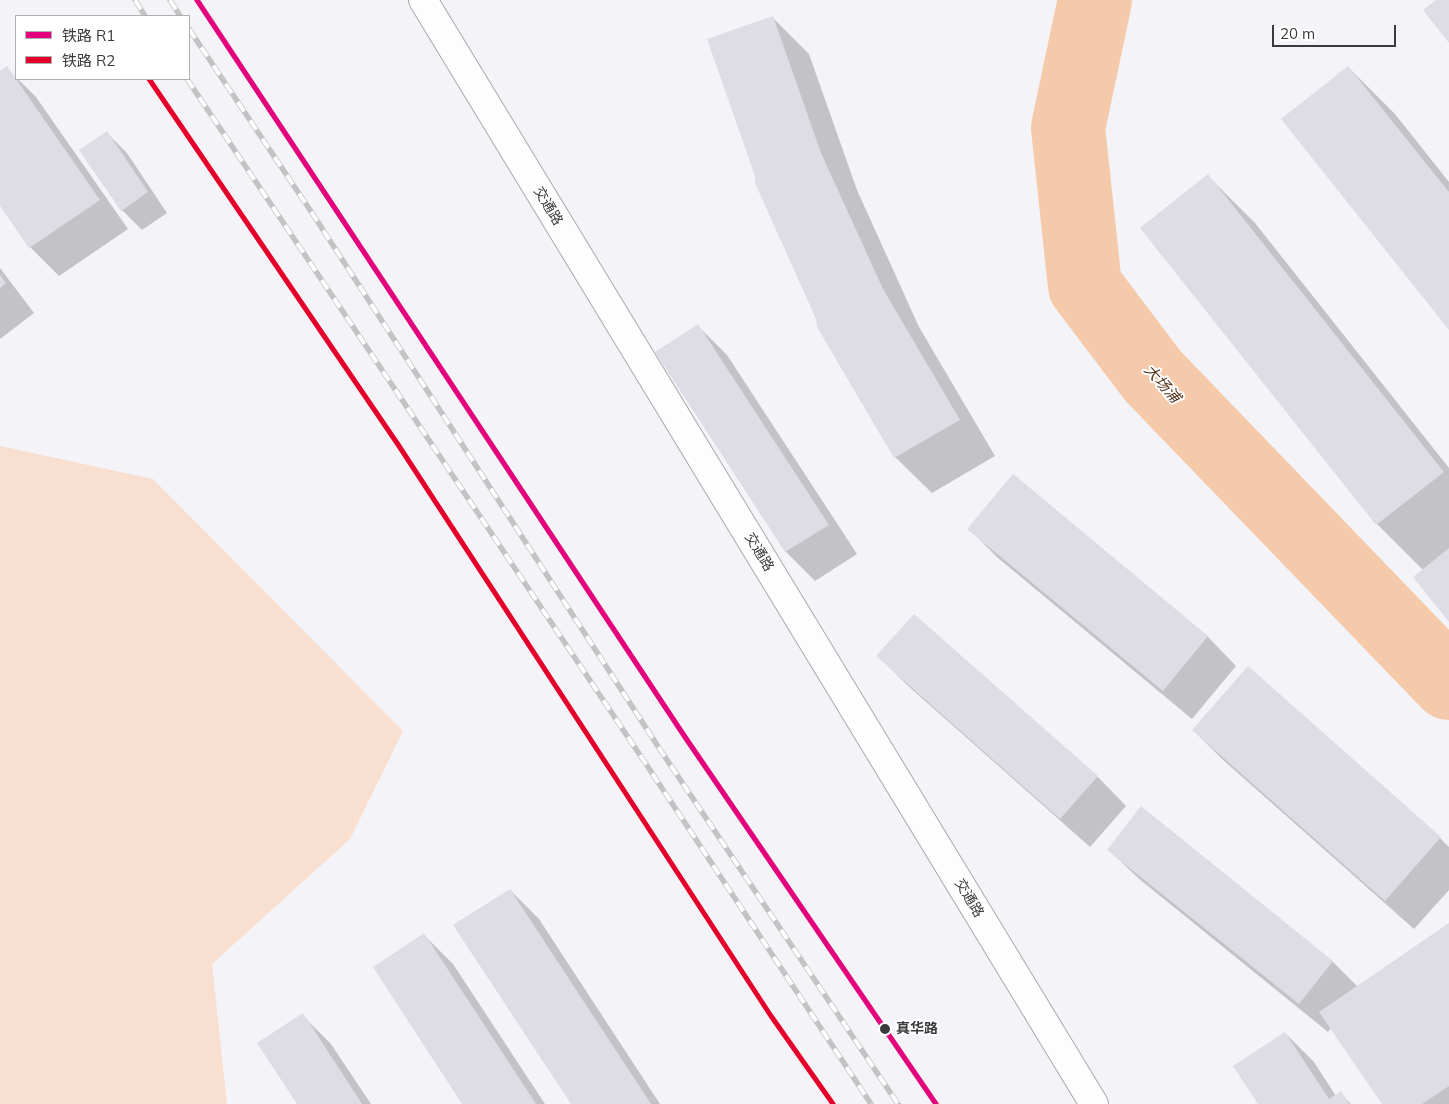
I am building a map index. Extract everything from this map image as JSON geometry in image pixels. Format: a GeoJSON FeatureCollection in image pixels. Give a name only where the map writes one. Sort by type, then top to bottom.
{"type":"FeatureCollection","features":[{"type":"Feature","properties":{"kind":"main road","name":"交通路"},"geometry":{"type":"LineString","coordinates":[[423,0],[1094,1104]]}},
{"type":"Feature","properties":{"kind":"shaded area"},"geometry":{"type":"Polygon","coordinates":[[[0,446],[153,479],[403,731],[350,839],[212,964],[227,1104],[0,1104],[0,446]]]}},
{"type":"Feature","properties":{"kind":"building"},"geometry":{"type":"Polygon","coordinates":[[[1436,0],[1449,0],[1449,43],[1423,10],[1436,0]]]}},
{"type":"Feature","properties":{"kind":"building"},"geometry":{"type":"Polygon","coordinates":[[[773,16],[821,153],[883,289],[960,420],[894,458],[817,327],[816,319],[755,183],[755,176],[707,39],[773,16]]]}},
{"type":"Feature","properties":{"kind":"building"},"geometry":{"type":"Polygon","coordinates":[[[7,66],[100,200],[29,248],[0,206],[0,71],[7,66]]]}},
{"type":"Feature","properties":{"kind":"building"},"geometry":{"type":"Polygon","coordinates":[[[1348,66],[1449,192],[1449,330],[1281,119],[1348,66]]]}},
{"type":"Feature","properties":{"kind":"building"},"geometry":{"type":"Polygon","coordinates":[[[107,131],[148,192],[121,211],[79,150],[107,131]]]}},
{"type":"Feature","properties":{"kind":"building"},"geometry":{"type":"Polygon","coordinates":[[[1208,174],[1444,472],[1376,525],[1140,228],[1208,174]]]}},
{"type":"Feature","properties":{"kind":"building"},"geometry":{"type":"Polygon","coordinates":[[[0,275],[6,283],[0,288],[0,275]]]}},
{"type":"Feature","properties":{"kind":"building"},"geometry":{"type":"Polygon","coordinates":[[[698,324],[829,525],[785,552],[655,352],[698,324]]]}},
{"type":"Feature","properties":{"kind":"building"},"geometry":{"type":"Polygon","coordinates":[[[1013,474],[1208,636],[1163,691],[967,529],[1013,474]]]}},
{"type":"Feature","properties":{"kind":"building"},"geometry":{"type":"Polygon","coordinates":[[[1449,548],[1449,622],[1413,577],[1449,548]]]}},
{"type":"Feature","properties":{"kind":"building"},"geometry":{"type":"Polygon","coordinates":[[[914,614],[1098,776],[1060,819],[876,656],[914,614]]]}},
{"type":"Feature","properties":{"kind":"building"},"geometry":{"type":"Polygon","coordinates":[[[1248,666],[1441,837],[1385,901],[1192,730],[1248,666]]]}},
{"type":"Feature","properties":{"kind":"building"},"geometry":{"type":"Polygon","coordinates":[[[1141,806],[1333,961],[1299,1004],[1107,850],[1141,806]]]}},
{"type":"Feature","properties":{"kind":"building"},"geometry":{"type":"Polygon","coordinates":[[[510,889],[651,1104],[571,1104],[453,925],[510,889]]]}},
{"type":"Feature","properties":{"kind":"building"},"geometry":{"type":"Polygon","coordinates":[[[1449,923],[1449,1086],[1422,1104],[1382,1104],[1319,1012],[1449,923]]]}},
{"type":"Feature","properties":{"kind":"building"},"geometry":{"type":"Polygon","coordinates":[[[424,933],[536,1104],[462,1104],[373,967],[424,933]]]}},
{"type":"Feature","properties":{"kind":"building"},"geometry":{"type":"Polygon","coordinates":[[[303,1013],[362,1104],[297,1104],[257,1043],[303,1013]]]}},
{"type":"Feature","properties":{"kind":"building"},"geometry":{"type":"Polygon","coordinates":[[[1285,1032],[1329,1099],[1341,1091],[1349,1104],[1258,1104],[1233,1066],[1285,1032]]]}},
{"type":"Feature","properties":{"kind":"waterway","name":"大场浦"},"geometry":{"type":"LineString","coordinates":[[1095,0],[1068,128],[1085,286],[1153,376],[1449,683]]}},
{"type":"Feature","properties":{"kind":"railway"},"geometry":{"type":"LineString","coordinates":[[135,0],[144,15]]}},
{"type":"Feature","properties":{"kind":"railway"},"geometry":{"type":"LineString","coordinates":[[170,0],[179,15]]}},
{"type":"Feature","properties":{"kind":"railway"},"geometry":{"type":"LineString","coordinates":[[197,0],[685,737],[936,1104]]}},
{"type":"Feature","properties":{"kind":"railway"},"geometry":{"type":"LineString","coordinates":[[190,30],[312,213],[661,751],[898,1104]]}},
{"type":"Feature","properties":{"kind":"railway"},"geometry":{"type":"LineString","coordinates":[[188,80],[644,761],[871,1104]]}},
{"type":"Feature","properties":{"kind":"rail line","name":"R1"},"geometry":{"type":"LineString","coordinates":[[197,0],[685,737],[936,1104]]}},
{"type":"Feature","properties":{"kind":"rail line","name":"R2"},"geometry":{"type":"LineString","coordinates":[[150,80],[399,446],[771,1016],[833,1104]]}},
{"type":"Feature","properties":{"kind":"place","name":"真华路"},"geometry":{"type":"Point","coordinates":[885,1029]}}]}
